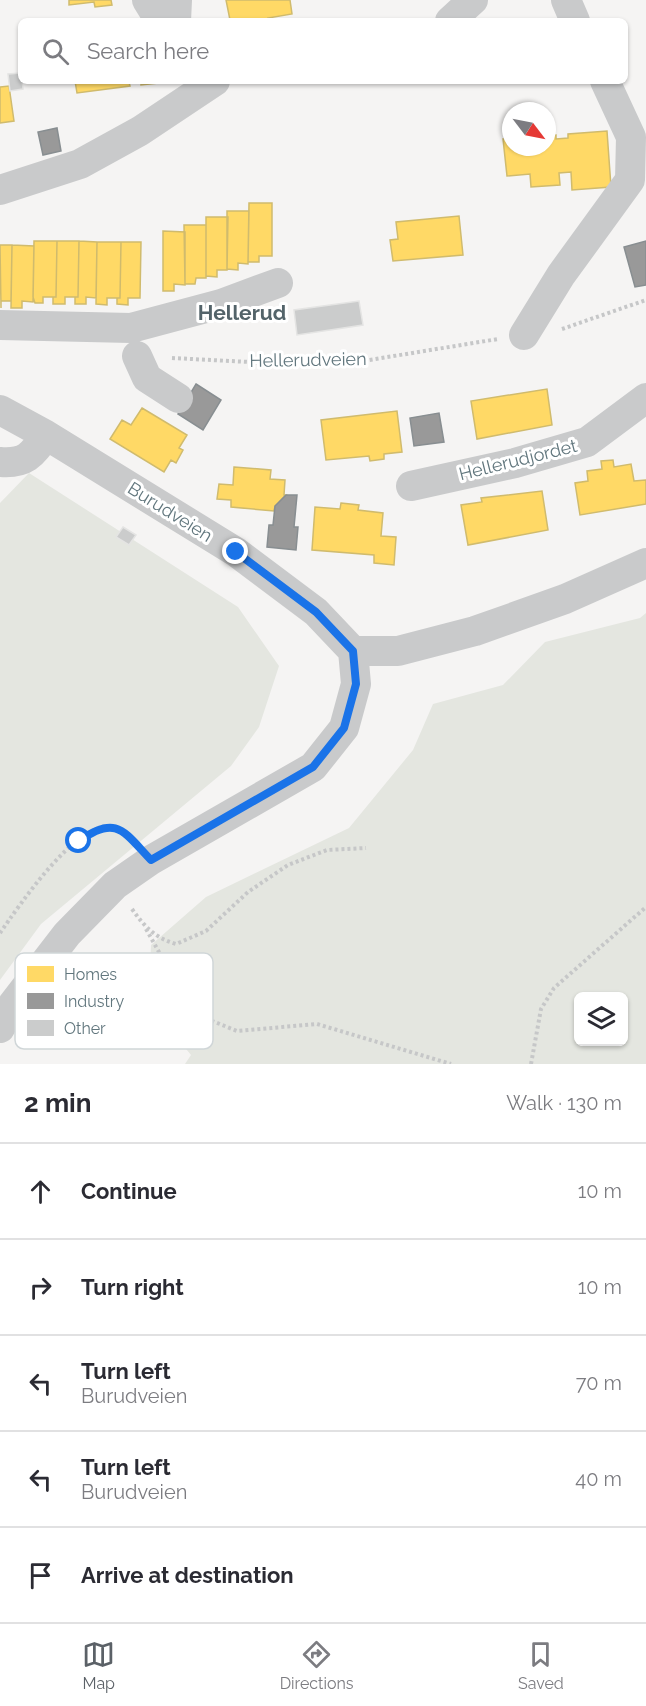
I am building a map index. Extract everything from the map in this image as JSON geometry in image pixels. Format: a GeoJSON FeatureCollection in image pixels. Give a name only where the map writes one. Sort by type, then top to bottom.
{"type":"FeatureCollection","features":[{"type":"Feature","properties":{"kind":"street"},"geometry":{"type":"LineString","coordinates":[[147,0],[158,18]]}},
{"type":"Feature","properties":{"kind":"street"},"geometry":{"type":"LineString","coordinates":[[176,18],[177,0]]}},
{"type":"Feature","properties":{"kind":"street"},"geometry":{"type":"LineString","coordinates":[[453,18],[473,0]]}},
{"type":"Feature","properties":{"kind":"street"},"geometry":{"type":"LineString","coordinates":[[566,0],[574,18]]}},
{"type":"Feature","properties":{"kind":"street"},"geometry":{"type":"LineString","coordinates":[[0,169],[16,169],[13,186],[80,164],[183,92],[206,84]]}},
{"type":"Feature","properties":{"kind":"street"},"geometry":{"type":"LineString","coordinates":[[525,335],[561,275],[630,180],[630,137],[606,84]]}},
{"type":"Feature","properties":{"kind":"street"},"geometry":{"type":"LineString","coordinates":[[0,326],[131,328],[221,304],[278,283]]}},
{"type":"Feature","properties":{"kind":"street"},"geometry":{"type":"LineString","coordinates":[[137,356],[147,378],[178,398]]}},
{"type":"Feature","properties":{"kind":"street","name":"Hellerudjordet"},"geometry":{"type":"LineString","coordinates":[[411,486],[515,463],[587,442],[646,398]]}},
{"type":"Feature","properties":{"kind":"street","name":"Burudveien"},"geometry":{"type":"LineString","coordinates":[[0,410],[236,552],[316,612],[353,651]]}},
{"type":"Feature","properties":{"kind":"street"},"geometry":{"type":"LineString","coordinates":[[0,462],[12,463],[31,456],[45,435]]}},
{"type":"Feature","properties":{"kind":"street"},"geometry":{"type":"LineString","coordinates":[[52,953],[67,934],[115,885],[151,860],[313,767],[344,728],[356,684],[353,651],[398,651],[475,631],[565,599],[646,562]]}},
{"type":"Feature","properties":{"kind":"street"},"geometry":{"type":"LineString","coordinates":[[0,1028],[15,1001]]}},
{"type":"Feature","properties":{"kind":"path","name":"Hellerudveien"},"geometry":{"type":"LineString","coordinates":[[137,356],[269,363],[351,363],[562,329],[646,300]]}},
{"type":"Feature","properties":{"kind":"path"},"geometry":{"type":"LineString","coordinates":[[0,933],[46,869],[96,829],[108,826],[122,829],[151,860]]}},
{"type":"Feature","properties":{"kind":"path"},"geometry":{"type":"LineString","coordinates":[[146,929],[162,940],[176,944],[206,931],[248,892],[288,865],[327,850],[366,848]]}},
{"type":"Feature","properties":{"kind":"path"},"geometry":{"type":"LineString","coordinates":[[115,885],[146,929],[160,953]]}},
{"type":"Feature","properties":{"kind":"path"},"geometry":{"type":"LineString","coordinates":[[531,1064],[541,1010],[554,988],[646,907]]}},
{"type":"Feature","properties":{"kind":"path"},"geometry":{"type":"LineString","coordinates":[[213,1021],[237,1031],[317,1024],[451,1064]]}},
{"type":"Feature","properties":{"kind":"shaded area"},"geometry":{"type":"Polygon","coordinates":[[[29,473],[238,607],[279,666],[259,727],[231,766],[41,924],[20,953],[15,953],[15,960],[0,980],[0,503],[29,473]]]}},
{"type":"Feature","properties":{"kind":"shaded area"},"geometry":{"type":"Polygon","coordinates":[[[646,613],[646,1064],[185,1064],[191,1055],[186,1049],[213,1049],[213,953],[151,953],[151,945],[206,897],[349,828],[413,750],[433,704],[503,685],[545,642],[640,618],[646,613]]]}},
{"type":"Feature","properties":{"kind":"building: Homes"},"geometry":{"type":"Polygon","coordinates":[[[69,0],[111,0],[112,5],[95,7],[94,2],[69,5],[69,0]]]}},
{"type":"Feature","properties":{"kind":"building: Homes"},"geometry":{"type":"Polygon","coordinates":[[[226,0],[290,0],[292,14],[268,18],[230,18],[226,0]]]}},
{"type":"Feature","properties":{"kind":"building: Homes"},"geometry":{"type":"Polygon","coordinates":[[[76,84],[130,84],[130,86],[77,93],[76,84]]]}},
{"type":"Feature","properties":{"kind":"building: Homes"},"geometry":{"type":"Polygon","coordinates":[[[9,86],[14,121],[0,123],[0,87],[9,86]]]}},
{"type":"Feature","properties":{"kind":"building: Homes"},"geometry":{"type":"Polygon","coordinates":[[[607,131],[611,187],[572,190],[571,172],[559,173],[560,185],[531,187],[530,174],[507,176],[505,156],[556,156],[556,139],[568,138],[568,134],[607,131]]]}},
{"type":"Feature","properties":{"kind":"building: Homes"},"geometry":{"type":"Polygon","coordinates":[[[249,203],[272,203],[272,256],[259,256],[259,262],[248,262],[249,203]]]}},
{"type":"Feature","properties":{"kind":"building: Homes"},"geometry":{"type":"Polygon","coordinates":[[[227,211],[249,211],[248,264],[238,263],[238,270],[227,269],[227,211]]]}},
{"type":"Feature","properties":{"kind":"building: Homes"},"geometry":{"type":"Polygon","coordinates":[[[459,216],[463,255],[393,261],[390,240],[398,239],[396,222],[459,216]]]}},
{"type":"Feature","properties":{"kind":"building: Homes"},"geometry":{"type":"Polygon","coordinates":[[[206,217],[228,217],[227,270],[217,270],[217,277],[206,276],[206,217]]]}},
{"type":"Feature","properties":{"kind":"building: Homes"},"geometry":{"type":"Polygon","coordinates":[[[184,225],[206,225],[206,278],[196,278],[195,284],[185,284],[184,225]]]}},
{"type":"Feature","properties":{"kind":"building: Homes"},"geometry":{"type":"Polygon","coordinates":[[[163,231],[185,232],[185,285],[174,284],[174,291],[163,291],[163,231]]]}},
{"type":"Feature","properties":{"kind":"building: Homes"},"geometry":{"type":"Polygon","coordinates":[[[34,241],[57,241],[56,297],[43,297],[43,303],[35,303],[33,297],[34,241]]]}},
{"type":"Feature","properties":{"kind":"building: Homes"},"geometry":{"type":"Polygon","coordinates":[[[57,241],[79,241],[78,297],[65,297],[65,304],[53,304],[53,297],[56,297],[57,241]]]}},
{"type":"Feature","properties":{"kind":"building: Homes"},"geometry":{"type":"Polygon","coordinates":[[[79,241],[97,242],[96,298],[86,297],[86,304],[75,304],[75,297],[78,297],[79,241]]]}},
{"type":"Feature","properties":{"kind":"building: Homes"},"geometry":{"type":"Polygon","coordinates":[[[97,242],[121,242],[120,298],[107,298],[107,305],[96,304],[97,242]]]}},
{"type":"Feature","properties":{"kind":"building: Homes"},"geometry":{"type":"Polygon","coordinates":[[[121,242],[141,242],[140,298],[128,298],[128,305],[117,304],[117,298],[120,298],[121,242]]]}},
{"type":"Feature","properties":{"kind":"building: Homes"},"geometry":{"type":"Polygon","coordinates":[[[0,245],[12,245],[11,301],[1,301],[1,308],[0,245]]]}},
{"type":"Feature","properties":{"kind":"building: Homes"},"geometry":{"type":"Polygon","coordinates":[[[12,245],[34,246],[33,302],[22,301],[22,308],[11,308],[12,245]]]}},
{"type":"Feature","properties":{"kind":"building: Homes"},"geometry":{"type":"Polygon","coordinates":[[[547,389],[552,425],[477,439],[471,401],[547,389]]]}},
{"type":"Feature","properties":{"kind":"building: Homes"},"geometry":{"type":"Polygon","coordinates":[[[142,408],[187,435],[179,448],[183,450],[176,463],[171,460],[164,472],[110,439],[122,420],[131,425],[142,408]]]}},
{"type":"Feature","properties":{"kind":"building: Homes"},"geometry":{"type":"Polygon","coordinates":[[[397,411],[402,452],[384,454],[384,459],[370,461],[369,456],[326,460],[321,420],[397,411]]]}},
{"type":"Feature","properties":{"kind":"building: Homes"},"geometry":{"type":"Polygon","coordinates":[[[613,460],[614,467],[631,464],[634,481],[646,480],[646,504],[580,515],[575,483],[588,481],[587,471],[602,469],[601,461],[613,460]]]}},
{"type":"Feature","properties":{"kind":"building: Homes"},"geometry":{"type":"Polygon","coordinates":[[[234,467],[271,470],[270,479],[285,480],[284,495],[286,495],[275,506],[274,511],[231,507],[231,500],[217,499],[219,484],[233,485],[234,467]]]}},
{"type":"Feature","properties":{"kind":"building: Homes"},"geometry":{"type":"Polygon","coordinates":[[[542,491],[548,530],[468,545],[461,505],[482,502],[481,498],[542,491]]]}},
{"type":"Feature","properties":{"kind":"building: Homes"},"geometry":{"type":"Polygon","coordinates":[[[341,503],[359,505],[358,510],[383,513],[381,536],[396,537],[394,565],[374,563],[374,555],[312,550],[315,507],[340,509],[341,503]]]}},
{"type":"Feature","properties":{"kind":"building: Industry"},"geometry":{"type":"Polygon","coordinates":[[[57,128],[61,151],[43,155],[38,132],[57,128]]]}},
{"type":"Feature","properties":{"kind":"building: Industry"},"geometry":{"type":"Polygon","coordinates":[[[646,241],[646,285],[635,287],[624,247],[646,241]]]}},
{"type":"Feature","properties":{"kind":"building: Industry"},"geometry":{"type":"Polygon","coordinates":[[[196,384],[221,400],[203,430],[178,414],[196,384]]]}},
{"type":"Feature","properties":{"kind":"building: Industry"},"geometry":{"type":"Polygon","coordinates":[[[439,413],[444,442],[414,446],[410,418],[439,413]]]}},
{"type":"Feature","properties":{"kind":"building: Industry"},"geometry":{"type":"Polygon","coordinates":[[[286,495],[297,495],[294,527],[298,527],[296,550],[267,547],[269,525],[273,525],[275,506],[286,495]]]}},
{"type":"Feature","properties":{"kind":"building: Other"},"geometry":{"type":"Polygon","coordinates":[[[18,73],[18,84],[22,84],[23,89],[10,91],[8,74],[18,73]]]}},
{"type":"Feature","properties":{"kind":"building: Other"},"geometry":{"type":"Polygon","coordinates":[[[359,301],[363,325],[297,335],[294,310],[359,301]]]}},
{"type":"Feature","properties":{"kind":"building: Other"},"geometry":{"type":"Polygon","coordinates":[[[123,527],[136,535],[129,545],[116,537],[123,527]]]}},
{"type":"Feature","properties":{"kind":"district","name":"Hellerud"},"geometry":{"type":"Point","coordinates":[242,313]}},
{"type":"Feature","properties":{"kind":"route"},"geometry":{"type":"LineString","coordinates":[[79,841],[96,829],[108,826],[122,829],[151,860],[272,793],[313,767],[344,728],[356,684],[353,651],[316,612],[236,552]]}}]}
